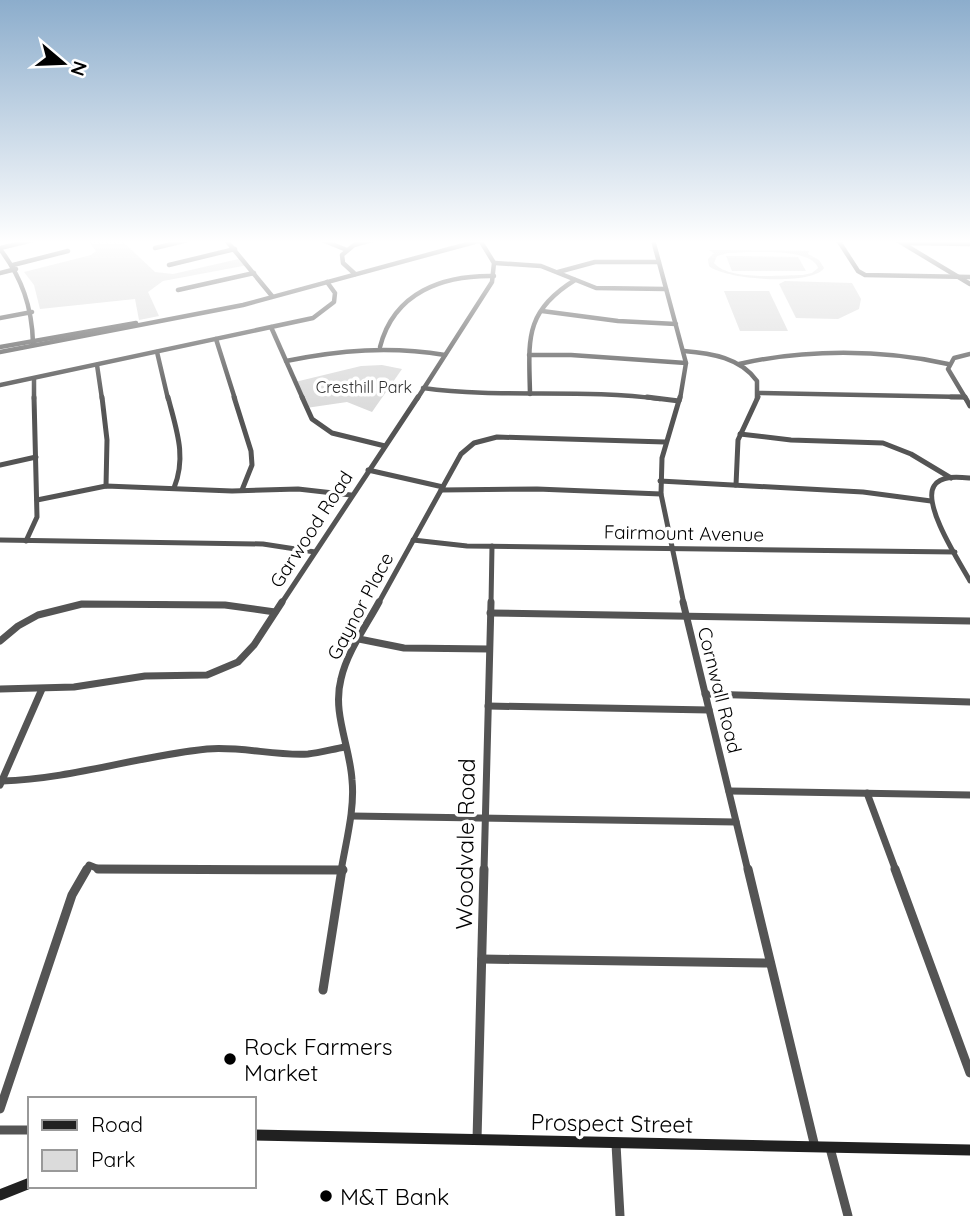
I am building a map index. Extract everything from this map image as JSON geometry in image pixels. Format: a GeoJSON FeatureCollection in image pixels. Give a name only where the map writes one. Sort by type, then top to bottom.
{"type":"FeatureCollection","features":[{"type":"Feature","properties":{"kind":"main road","name":"Prospect Street"},"geometry":{"type":"LineString","coordinates":[[256,1135],[477,1142],[970,1150]]}},
{"type":"Feature","properties":{"kind":"main road"},"geometry":{"type":"LineString","coordinates":[[0,1195],[28,1184]]}},
{"type":"Feature","properties":{"kind":"street"},"geometry":{"type":"LineString","coordinates":[[29,297],[32,312],[32,344]]}},
{"type":"Feature","properties":{"kind":"street"},"geometry":{"type":"LineString","coordinates":[[0,349],[161,322],[269,297]]}},
{"type":"Feature","properties":{"kind":"street"},"geometry":{"type":"LineString","coordinates":[[0,385],[313,318],[328,309],[334,297]]}},
{"type":"Feature","properties":{"kind":"street"},"geometry":{"type":"LineString","coordinates":[[380,347],[386,330],[413,297]]}},
{"type":"Feature","properties":{"kind":"street","name":"Garwood Road"},"geometry":{"type":"LineString","coordinates":[[0,689],[74,687],[145,676],[217,673],[238,663],[247,654],[315,552],[481,297]]}},
{"type":"Feature","properties":{"kind":"street"},"geometry":{"type":"LineString","coordinates":[[530,394],[530,335],[552,297]]}},
{"type":"Feature","properties":{"kind":"street","name":"Cornwall Road"},"geometry":{"type":"LineString","coordinates":[[668,297],[686,363],[679,401],[664,442],[660,481],[670,548],[815,1147]]}},
{"type":"Feature","properties":{"kind":"street"},"geometry":{"type":"LineString","coordinates":[[542,311],[618,321],[677,324]]}},
{"type":"Feature","properties":{"kind":"street"},"geometry":{"type":"LineString","coordinates":[[0,318],[32,312]]}},
{"type":"Feature","properties":{"kind":"street"},"geometry":{"type":"LineString","coordinates":[[271,327],[309,414],[317,424],[341,436],[385,446]]}},
{"type":"Feature","properties":{"kind":"street"},"geometry":{"type":"LineString","coordinates":[[216,339],[251,451],[252,465],[242,491]]}},
{"type":"Feature","properties":{"kind":"street"},"geometry":{"type":"LineString","coordinates":[[286,361],[347,349],[380,347],[445,355]]}},
{"type":"Feature","properties":{"kind":"street"},"geometry":{"type":"LineString","coordinates":[[684,351],[717,354],[739,365],[754,379],[759,394],[740,434],[736,455],[736,485]]}},
{"type":"Feature","properties":{"kind":"street"},"geometry":{"type":"LineString","coordinates":[[157,352],[182,455],[181,471],[174,488]]}},
{"type":"Feature","properties":{"kind":"street"},"geometry":{"type":"LineString","coordinates":[[948,364],[954,358],[970,354]]}},
{"type":"Feature","properties":{"kind":"street"},"geometry":{"type":"LineString","coordinates":[[529,355],[571,355],[686,363]]}},
{"type":"Feature","properties":{"kind":"street"},"geometry":{"type":"LineString","coordinates":[[739,365],[780,356],[915,357],[948,364]]}},
{"type":"Feature","properties":{"kind":"street"},"geometry":{"type":"LineString","coordinates":[[948,364],[949,373],[970,406]]}},
{"type":"Feature","properties":{"kind":"street"},"geometry":{"type":"LineString","coordinates":[[97,365],[109,464],[106,486]]}},
{"type":"Feature","properties":{"kind":"street"},"geometry":{"type":"LineString","coordinates":[[26,541],[35,524],[37,500],[34,379]]}},
{"type":"Feature","properties":{"kind":"street"},"geometry":{"type":"LineString","coordinates":[[423,387],[465,394],[634,395],[679,401]]}},
{"type":"Feature","properties":{"kind":"street"},"geometry":{"type":"LineString","coordinates":[[759,394],[964,397]]}},
{"type":"Feature","properties":{"kind":"street"},"geometry":{"type":"LineString","coordinates":[[740,434],[791,440],[883,443],[911,454],[951,478]]}},
{"type":"Feature","properties":{"kind":"street","name":"Gaynor Place"},"geometry":{"type":"LineString","coordinates":[[323,990],[352,816],[354,777],[338,716],[337,694],[344,668],[359,639],[464,450],[489,439],[628,439],[664,442]]}},
{"type":"Feature","properties":{"kind":"street"},"geometry":{"type":"LineString","coordinates":[[0,464],[36,457]]}},
{"type":"Feature","properties":{"kind":"street"},"geometry":{"type":"LineString","coordinates":[[368,471],[442,488],[661,494]]}},
{"type":"Feature","properties":{"kind":"street"},"geometry":{"type":"LineString","coordinates":[[970,478],[951,478],[934,485],[931,501],[970,581]]}},
{"type":"Feature","properties":{"kind":"street"},"geometry":{"type":"LineString","coordinates":[[660,481],[863,492],[931,501]]}},
{"type":"Feature","properties":{"kind":"street"},"geometry":{"type":"LineString","coordinates":[[37,500],[106,486],[242,491],[311,489],[351,495]]}},
{"type":"Feature","properties":{"kind":"street"},"geometry":{"type":"LineString","coordinates":[[0,540],[262,544],[315,552]]}},
{"type":"Feature","properties":{"kind":"street","name":"Fairmount Avenue"},"geometry":{"type":"LineString","coordinates":[[413,540],[492,546],[955,552]]}},
{"type":"Feature","properties":{"kind":"street","name":"Woodvale Road"},"geometry":{"type":"LineString","coordinates":[[477,1142],[492,546]]}},
{"type":"Feature","properties":{"kind":"street"},"geometry":{"type":"LineString","coordinates":[[0,641],[33,617],[87,604],[240,606],[275,612]]}},
{"type":"Feature","properties":{"kind":"street"},"geometry":{"type":"LineString","coordinates":[[490,613],[970,621]]}},
{"type":"Feature","properties":{"kind":"street"},"geometry":{"type":"LineString","coordinates":[[359,639],[404,648],[489,649]]}},
{"type":"Feature","properties":{"kind":"street"},"geometry":{"type":"LineString","coordinates":[[42,689],[4,765],[1,783],[41,780],[133,760],[208,749],[256,749],[308,754],[345,747]]}},
{"type":"Feature","properties":{"kind":"street"},"geometry":{"type":"LineString","coordinates":[[705,694],[970,702]]}},
{"type":"Feature","properties":{"kind":"street"},"geometry":{"type":"LineString","coordinates":[[488,706],[709,710]]}},
{"type":"Feature","properties":{"kind":"street"},"geometry":{"type":"LineString","coordinates":[[729,791],[970,795]]}},
{"type":"Feature","properties":{"kind":"street"},"geometry":{"type":"LineString","coordinates":[[867,793],[970,1073]]}},
{"type":"Feature","properties":{"kind":"street"},"geometry":{"type":"LineString","coordinates":[[352,816],[736,822]]}},
{"type":"Feature","properties":{"kind":"street"},"geometry":{"type":"LineString","coordinates":[[0,1109],[72,895],[89,865],[99,869],[343,870]]}},
{"type":"Feature","properties":{"kind":"street"},"geometry":{"type":"LineString","coordinates":[[482,959],[770,963]]}},
{"type":"Feature","properties":{"kind":"street"},"geometry":{"type":"LineString","coordinates":[[0,1130],[28,1130]]}},
{"type":"Feature","properties":{"kind":"street"},"geometry":{"type":"LineString","coordinates":[[616,1144],[620,1216]]}},
{"type":"Feature","properties":{"kind":"street"},"geometry":{"type":"LineString","coordinates":[[830,1147],[848,1216]]}},
{"type":"Feature","properties":{"kind":"green space"},"geometry":{"type":"Polygon","coordinates":[[[37,297],[150,297],[159,316],[139,320],[135,299],[40,309],[37,297]]]}},
{"type":"Feature","properties":{"kind":"green space"},"geometry":{"type":"Polygon","coordinates":[[[726,297],[772,297],[788,331],[740,331],[726,297]]]}},
{"type":"Feature","properties":{"kind":"green space"},"geometry":{"type":"Polygon","coordinates":[[[785,297],[860,297],[861,299],[859,309],[838,319],[796,318],[785,297]]]}},
{"type":"Feature","properties":{"kind":"green space","name":"Cresthill Park"},"geometry":{"type":"Polygon","coordinates":[[[382,365],[402,369],[372,412],[347,402],[306,408],[295,382],[361,366],[382,365]]]}},
{"type":"Feature","properties":{"kind":"place","name":"Rock Farmers Market"},"geometry":{"type":"Point","coordinates":[230,1059]}},
{"type":"Feature","properties":{"kind":"place","name":"M&T Bank"},"geometry":{"type":"Point","coordinates":[326,1196]}}]}
